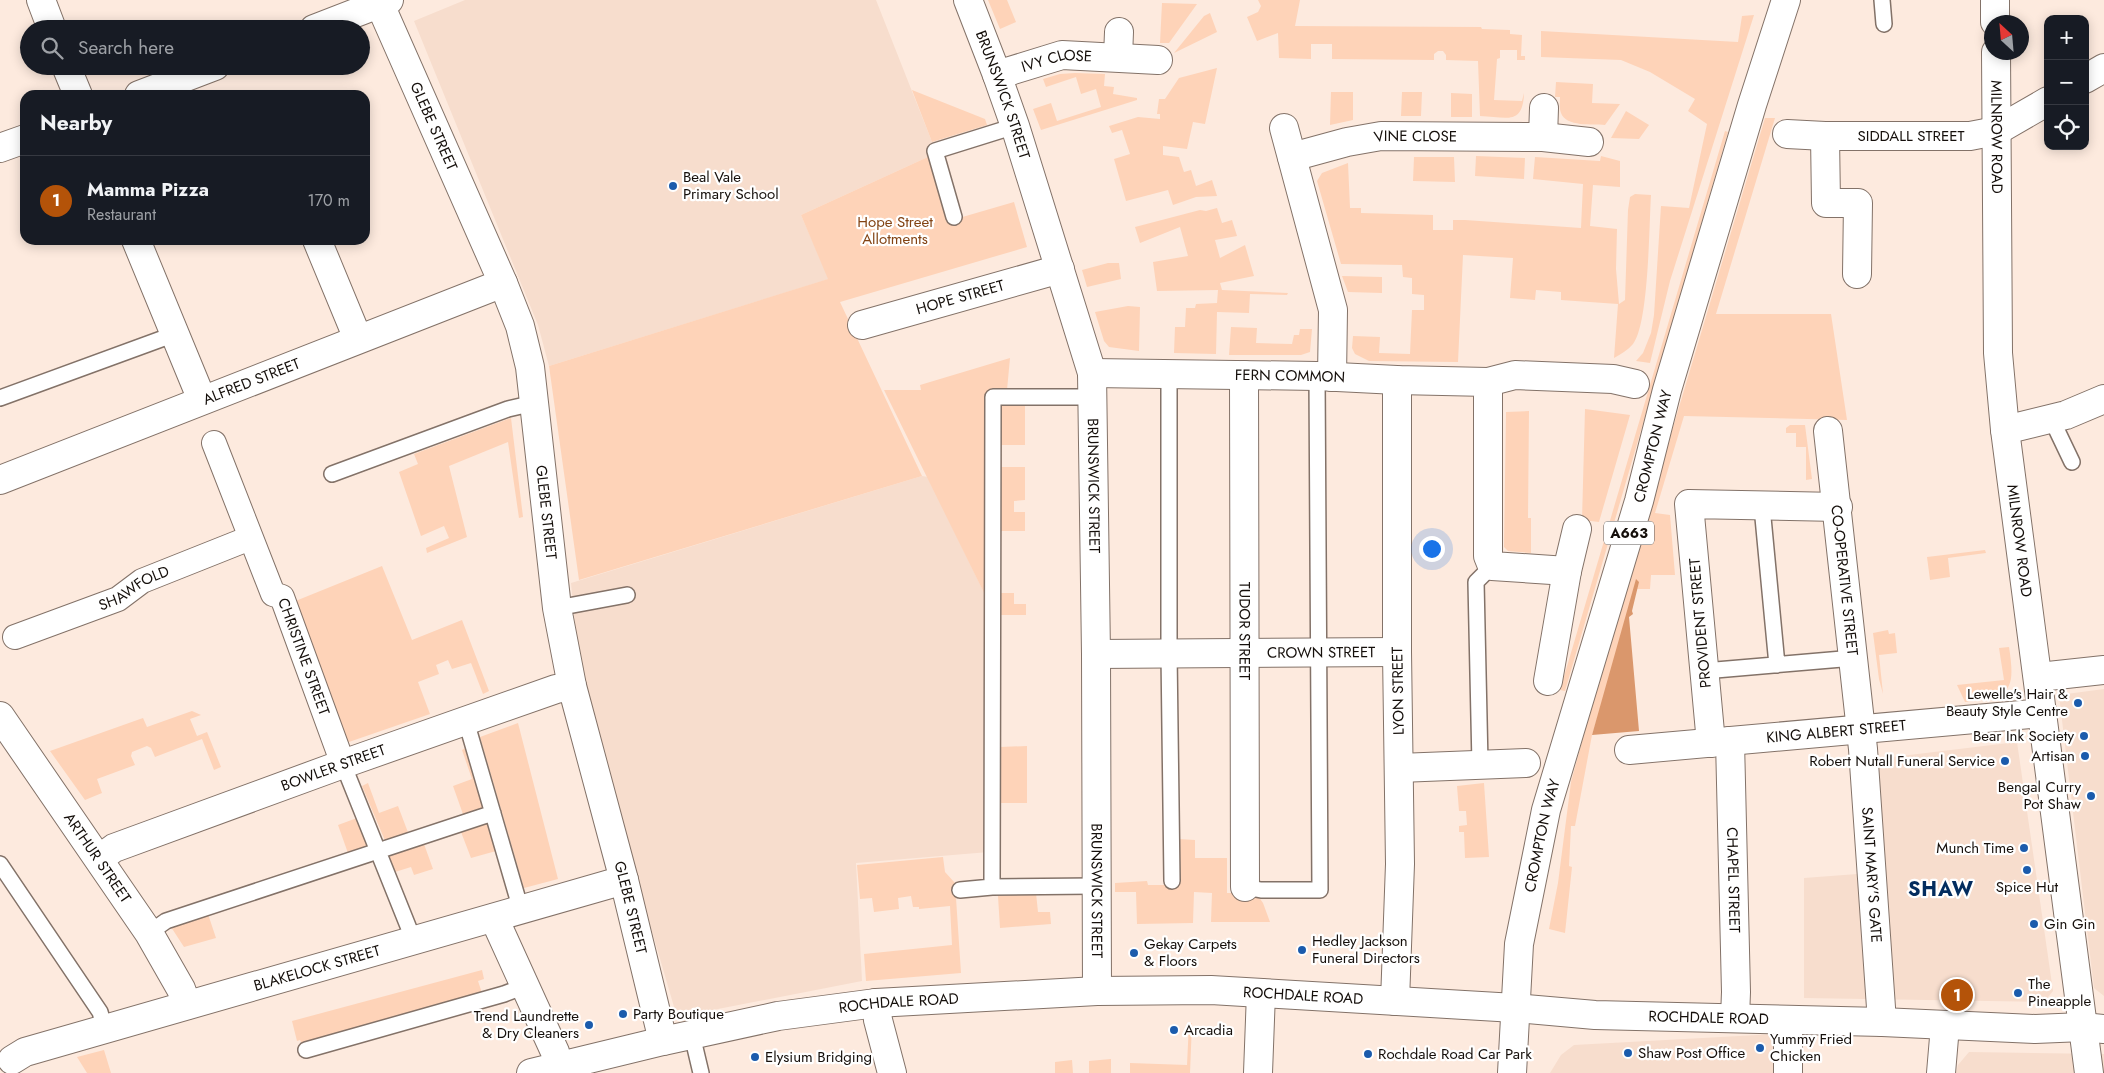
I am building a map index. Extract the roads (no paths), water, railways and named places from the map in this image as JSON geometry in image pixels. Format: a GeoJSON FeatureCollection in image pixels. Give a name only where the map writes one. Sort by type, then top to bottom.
{"type":"FeatureCollection","features":[{"type":"Feature","properties":{"kind":"street"},"geometry":{"type":"LineString","coordinates":[[41,0],[49,20]]}},
{"type":"Feature","properties":{"kind":"street","name":"BRUNSWICK STREET"},"geometry":{"type":"LineString","coordinates":[[968,0],[1015,126],[1060,269],[1092,385],[1096,654],[1095,886],[1097,992]]}},
{"type":"Feature","properties":{"kind":"street","name":"CROMPTON WAY"},"geometry":{"type":"LineString","coordinates":[[1512,1073],[1519,944],[1546,810],[1639,501],[1667,390],[1752,105],[1786,0]]}},
{"type":"Feature","properties":{"kind":"street"},"geometry":{"type":"LineString","coordinates":[[1995,0],[1996,15]]}},
{"type":"Feature","properties":{"kind":"street"},"geometry":{"type":"LineString","coordinates":[[336,20],[382,1]]}},
{"type":"Feature","properties":{"kind":"street","name":"GLEBE STREET"},"geometry":{"type":"LineString","coordinates":[[382,1],[520,326],[530,367],[557,608],[572,686],[624,880],[662,1041]]}},
{"type":"Feature","properties":{"kind":"street","name":"IVY CLOSE"},"geometry":{"type":"LineString","coordinates":[[997,75],[1062,55],[1118,45],[1158,60]]}},
{"type":"Feature","properties":{"kind":"street","name":"MILNROW ROAD"},"geometry":{"type":"LineString","coordinates":[[1996,60],[1998,353],[2005,430],[2043,713],[2094,1028],[2089,1073]]}},
{"type":"Feature","properties":{"kind":"street"},"geometry":{"type":"LineString","coordinates":[[2089,77],[2104,68]]}},
{"type":"Feature","properties":{"kind":"street"},"geometry":{"type":"LineString","coordinates":[[70,75],[76,90]]}},
{"type":"Feature","properties":{"kind":"street"},"geometry":{"type":"LineString","coordinates":[[152,90],[191,75]]}},
{"type":"Feature","properties":{"kind":"street","name":"SIDDALL STREET"},"geometry":{"type":"LineString","coordinates":[[1787,134],[1825,136],[1970,136],[1996,131],[2044,103]]}},
{"type":"Feature","properties":{"kind":"street"},"geometry":{"type":"LineString","coordinates":[[1542,137],[1544,108]]}},
{"type":"Feature","properties":{"kind":"street"},"geometry":{"type":"LineString","coordinates":[[1284,128],[1333,310],[1325,376]]}},
{"type":"Feature","properties":{"kind":"street","name":"VINE CLOSE"},"geometry":{"type":"LineString","coordinates":[[1292,157],[1347,142],[1381,136],[1542,137],[1589,142]]}},
{"type":"Feature","properties":{"kind":"street"},"geometry":{"type":"LineString","coordinates":[[1825,136],[1826,202],[1858,203],[1857,274]]}},
{"type":"Feature","properties":{"kind":"street"},"geometry":{"type":"LineString","coordinates":[[0,148],[20,141]]}},
{"type":"Feature","properties":{"kind":"street"},"geometry":{"type":"LineString","coordinates":[[138,245],[202,400]]}},
{"type":"Feature","properties":{"kind":"street"},"geometry":{"type":"LineString","coordinates":[[319,245],[358,339]]}},
{"type":"Feature","properties":{"kind":"street","name":"HOPE STREET"},"geometry":{"type":"LineString","coordinates":[[862,325],[1060,269]]}},
{"type":"Feature","properties":{"kind":"street","name":"ALFRED STREET"},"geometry":{"type":"LineString","coordinates":[[0,480],[503,283]]}},
{"type":"Feature","properties":{"kind":"street","name":"FERN COMMON"},"geometry":{"type":"LineString","coordinates":[[1092,385],[1169,373],[1488,382],[1515,375],[1613,380],[1636,384]]}},
{"type":"Feature","properties":{"kind":"street","name":"TUDOR STREET"},"geometry":{"type":"LineString","coordinates":[[1244,375],[1244,887]]}},
{"type":"Feature","properties":{"kind":"street","name":"LYON STREET"},"geometry":{"type":"LineString","coordinates":[[1395,1001],[1400,864],[1397,652],[1397,380]]}},
{"type":"Feature","properties":{"kind":"street"},"geometry":{"type":"LineString","coordinates":[[1488,382],[1488,556],[1492,566],[1567,571]]}},
{"type":"Feature","properties":{"kind":"street"},"geometry":{"type":"LineString","coordinates":[[2005,430],[2066,415],[2104,399]]}},
{"type":"Feature","properties":{"kind":"street","name":"CO-OPERATIVE STREET"},"geometry":{"type":"LineString","coordinates":[[1828,431],[1861,729]]}},
{"type":"Feature","properties":{"kind":"street","name":"CHRISTINE STREET"},"geometry":{"type":"LineString","coordinates":[[214,443],[273,594],[282,598],[343,764]]}},
{"type":"Feature","properties":{"kind":"street","name":"PROVIDENT STREET"},"geometry":{"type":"LineString","coordinates":[[1720,742],[1704,671],[1689,504],[1762,507]]}},
{"type":"Feature","properties":{"kind":"street"},"geometry":{"type":"LineString","coordinates":[[1762,507],[1838,508]]}},
{"type":"Feature","properties":{"kind":"street"},"geometry":{"type":"LineString","coordinates":[[1548,681],[1567,571],[1578,529]]}},
{"type":"Feature","properties":{"kind":"street","name":"SHAWFOLD"},"geometry":{"type":"LineString","coordinates":[[15,637],[118,599],[142,581],[250,538]]}},
{"type":"Feature","properties":{"kind":"street","name":"CROWN STREET"},"geometry":{"type":"LineString","coordinates":[[1096,654],[1397,652]]}},
{"type":"Feature","properties":{"kind":"street"},"geometry":{"type":"LineString","coordinates":[[2039,676],[2104,670]]}},
{"type":"Feature","properties":{"kind":"street","name":"BOWLER STREET"},"geometry":{"type":"LineString","coordinates":[[99,859],[114,848],[343,764],[572,686]]}},
{"type":"Feature","properties":{"kind":"street","name":"KING ALBERT STREET"},"geometry":{"type":"LineString","coordinates":[[1629,750],[2043,713]]}},
{"type":"Feature","properties":{"kind":"street","name":"ARTHUR STREET"},"geometry":{"type":"LineString","coordinates":[[1,720],[149,933],[182,989],[187,1006]]}},
{"type":"Feature","properties":{"kind":"street","name":"SAINT MARY'S GATE"},"geometry":{"type":"LineString","coordinates":[[1861,729],[1882,1022]]}},
{"type":"Feature","properties":{"kind":"street","name":"CHAPEL STREET"},"geometry":{"type":"LineString","coordinates":[[1720,742],[1736,992],[1735,1018]]}},
{"type":"Feature","properties":{"kind":"street"},"geometry":{"type":"LineString","coordinates":[[1399,768],[1526,763]]}},
{"type":"Feature","properties":{"kind":"street","name":"BLAKELOCK STREET"},"geometry":{"type":"LineString","coordinates":[[11,1059],[25,1052],[624,880]]}},
{"type":"Feature","properties":{"kind":"street"},"geometry":{"type":"LineString","coordinates":[[494,918],[555,1052],[559,1066]]}},
{"type":"Feature","properties":{"kind":"street","name":"ROCHDALE ROAD"},"geometry":{"type":"LineString","coordinates":[[531,1073],[662,1041],[778,1016],[876,1003],[1097,992],[1210,990],[1515,1008],[1595,1015],[1882,1022],[2035,1029],[2094,1028]]}},
{"type":"Feature","properties":{"kind":"street"},"geometry":{"type":"LineString","coordinates":[[1258,1073],[1261,993]]}},
{"type":"Feature","properties":{"kind":"street"},"geometry":{"type":"LineString","coordinates":[[876,1003],[879,1024],[892,1073]]}},
{"type":"Feature","properties":{"kind":"street"},"geometry":{"type":"LineString","coordinates":[[1788,1020],[1788,1073]]}},
{"type":"Feature","properties":{"kind":"street"},"geometry":{"type":"LineString","coordinates":[[1941,1073],[1945,1026]]}},
{"type":"Feature","properties":{"kind":"lane"},"geometry":{"type":"LineString","coordinates":[[1882,0],[1884,24]]}},
{"type":"Feature","properties":{"kind":"lane"},"geometry":{"type":"LineString","coordinates":[[954,217],[935,150],[1015,126]]}},
{"type":"Feature","properties":{"kind":"lane"},"geometry":{"type":"LineString","coordinates":[[0,398],[175,334]]}},
{"type":"Feature","properties":{"kind":"lane"},"geometry":{"type":"LineString","coordinates":[[1169,373],[1169,653],[1172,881]]}},
{"type":"Feature","properties":{"kind":"lane"},"geometry":{"type":"LineString","coordinates":[[1244,887],[1261,890],[1320,890],[1318,652],[1325,376]]}},
{"type":"Feature","properties":{"kind":"lane"},"geometry":{"type":"LineString","coordinates":[[992,887],[993,397],[1092,385]]}},
{"type":"Feature","properties":{"kind":"lane"},"geometry":{"type":"LineString","coordinates":[[332,474],[508,409],[534,403]]}},
{"type":"Feature","properties":{"kind":"lane"},"geometry":{"type":"LineString","coordinates":[[2051,418],[2072,462]]}},
{"type":"Feature","properties":{"kind":"lane"},"geometry":{"type":"LineString","coordinates":[[1762,507],[1777,665]]}},
{"type":"Feature","properties":{"kind":"lane"},"geometry":{"type":"LineString","coordinates":[[1480,764],[1476,582],[1492,566]]}},
{"type":"Feature","properties":{"kind":"lane"},"geometry":{"type":"LineString","coordinates":[[557,608],[627,595]]}},
{"type":"Feature","properties":{"kind":"lane"},"geometry":{"type":"LineString","coordinates":[[1704,671],[1854,658]]}},
{"type":"Feature","properties":{"kind":"lane"},"geometry":{"type":"LineString","coordinates":[[466,721],[521,910]]}},
{"type":"Feature","properties":{"kind":"lane"},"geometry":{"type":"LineString","coordinates":[[343,764],[414,941]]}},
{"type":"Feature","properties":{"kind":"lane"},"geometry":{"type":"LineString","coordinates":[[149,933],[166,921],[493,814]]}},
{"type":"Feature","properties":{"kind":"lane"},"geometry":{"type":"LineString","coordinates":[[0,864],[100,1012],[106,1029]]}},
{"type":"Feature","properties":{"kind":"lane"},"geometry":{"type":"LineString","coordinates":[[960,890],[992,887],[1095,886]]}},
{"type":"Feature","properties":{"kind":"lane"},"geometry":{"type":"LineString","coordinates":[[306,1050],[504,994],[524,986]]}},
{"type":"Feature","properties":{"kind":"lane"},"geometry":{"type":"LineString","coordinates":[[692,1035],[702,1073]]}},
{"type":"Feature","properties":{"kind":"place","name":"Beal Vale Primary School"},"geometry":{"type":"Point","coordinates":[673,186]}},
{"type":"Feature","properties":{"kind":"place","name":"Lewelle's Hair & Beauty Style Centre"},"geometry":{"type":"Point","coordinates":[2078,703]}},
{"type":"Feature","properties":{"kind":"place","name":"Bear Ink Society"},"geometry":{"type":"Point","coordinates":[2084,736]}},
{"type":"Feature","properties":{"kind":"place","name":"Artisan"},"geometry":{"type":"Point","coordinates":[2085,756]}},
{"type":"Feature","properties":{"kind":"place","name":"Robert Nutall Funeral Service"},"geometry":{"type":"Point","coordinates":[2005,761]}},
{"type":"Feature","properties":{"kind":"place","name":"Bengal Curry Pot Shaw"},"geometry":{"type":"Point","coordinates":[2091,796]}},
{"type":"Feature","properties":{"kind":"place","name":"Munch Time"},"geometry":{"type":"Point","coordinates":[2024,848]}},
{"type":"Feature","properties":{"kind":"place","name":"Spice Hut"},"geometry":{"type":"Point","coordinates":[2027,870]}},
{"type":"Feature","properties":{"kind":"place","name":"Gin Gin"},"geometry":{"type":"Point","coordinates":[2034,924]}},
{"type":"Feature","properties":{"kind":"place","name":"Hedley Jackson Funeral Directors"},"geometry":{"type":"Point","coordinates":[1302,950]}},
{"type":"Feature","properties":{"kind":"place","name":"Gekay Carpets & Floors"},"geometry":{"type":"Point","coordinates":[1134,953]}},
{"type":"Feature","properties":{"kind":"place","name":"The Pineapple"},"geometry":{"type":"Point","coordinates":[2018,993]}},
{"type":"Feature","properties":{"kind":"place","name":"Mamma Pizza"},"geometry":{"type":"Point","coordinates":[1957,995]}},
{"type":"Feature","properties":{"kind":"place","name":"Party Boutique"},"geometry":{"type":"Point","coordinates":[623,1014]}},
{"type":"Feature","properties":{"kind":"place","name":"Trend Laundrette & Dry Cleaners"},"geometry":{"type":"Point","coordinates":[589,1025]}},
{"type":"Feature","properties":{"kind":"place","name":"Arcadia"},"geometry":{"type":"Point","coordinates":[1174,1030]}},
{"type":"Feature","properties":{"kind":"place","name":"Yummy Fried Chicken"},"geometry":{"type":"Point","coordinates":[1760,1048]}},
{"type":"Feature","properties":{"kind":"place","name":"Shaw Post Office"},"geometry":{"type":"Point","coordinates":[1628,1053]}},
{"type":"Feature","properties":{"kind":"place","name":"Rochdale Road Car Park"},"geometry":{"type":"Point","coordinates":[1368,1054]}},
{"type":"Feature","properties":{"kind":"place","name":"Elysium Bridging"},"geometry":{"type":"Point","coordinates":[755,1057]}},
{"type":"Feature","properties":{"kind":"district","name":"SHAW"},"geometry":{"type":"Point","coordinates":[1941,889]}},
{"type":"Feature","properties":{"kind":"park label","name":"Hope Street Allotments"},"geometry":{"type":"Point","coordinates":[895,230]}}]}
